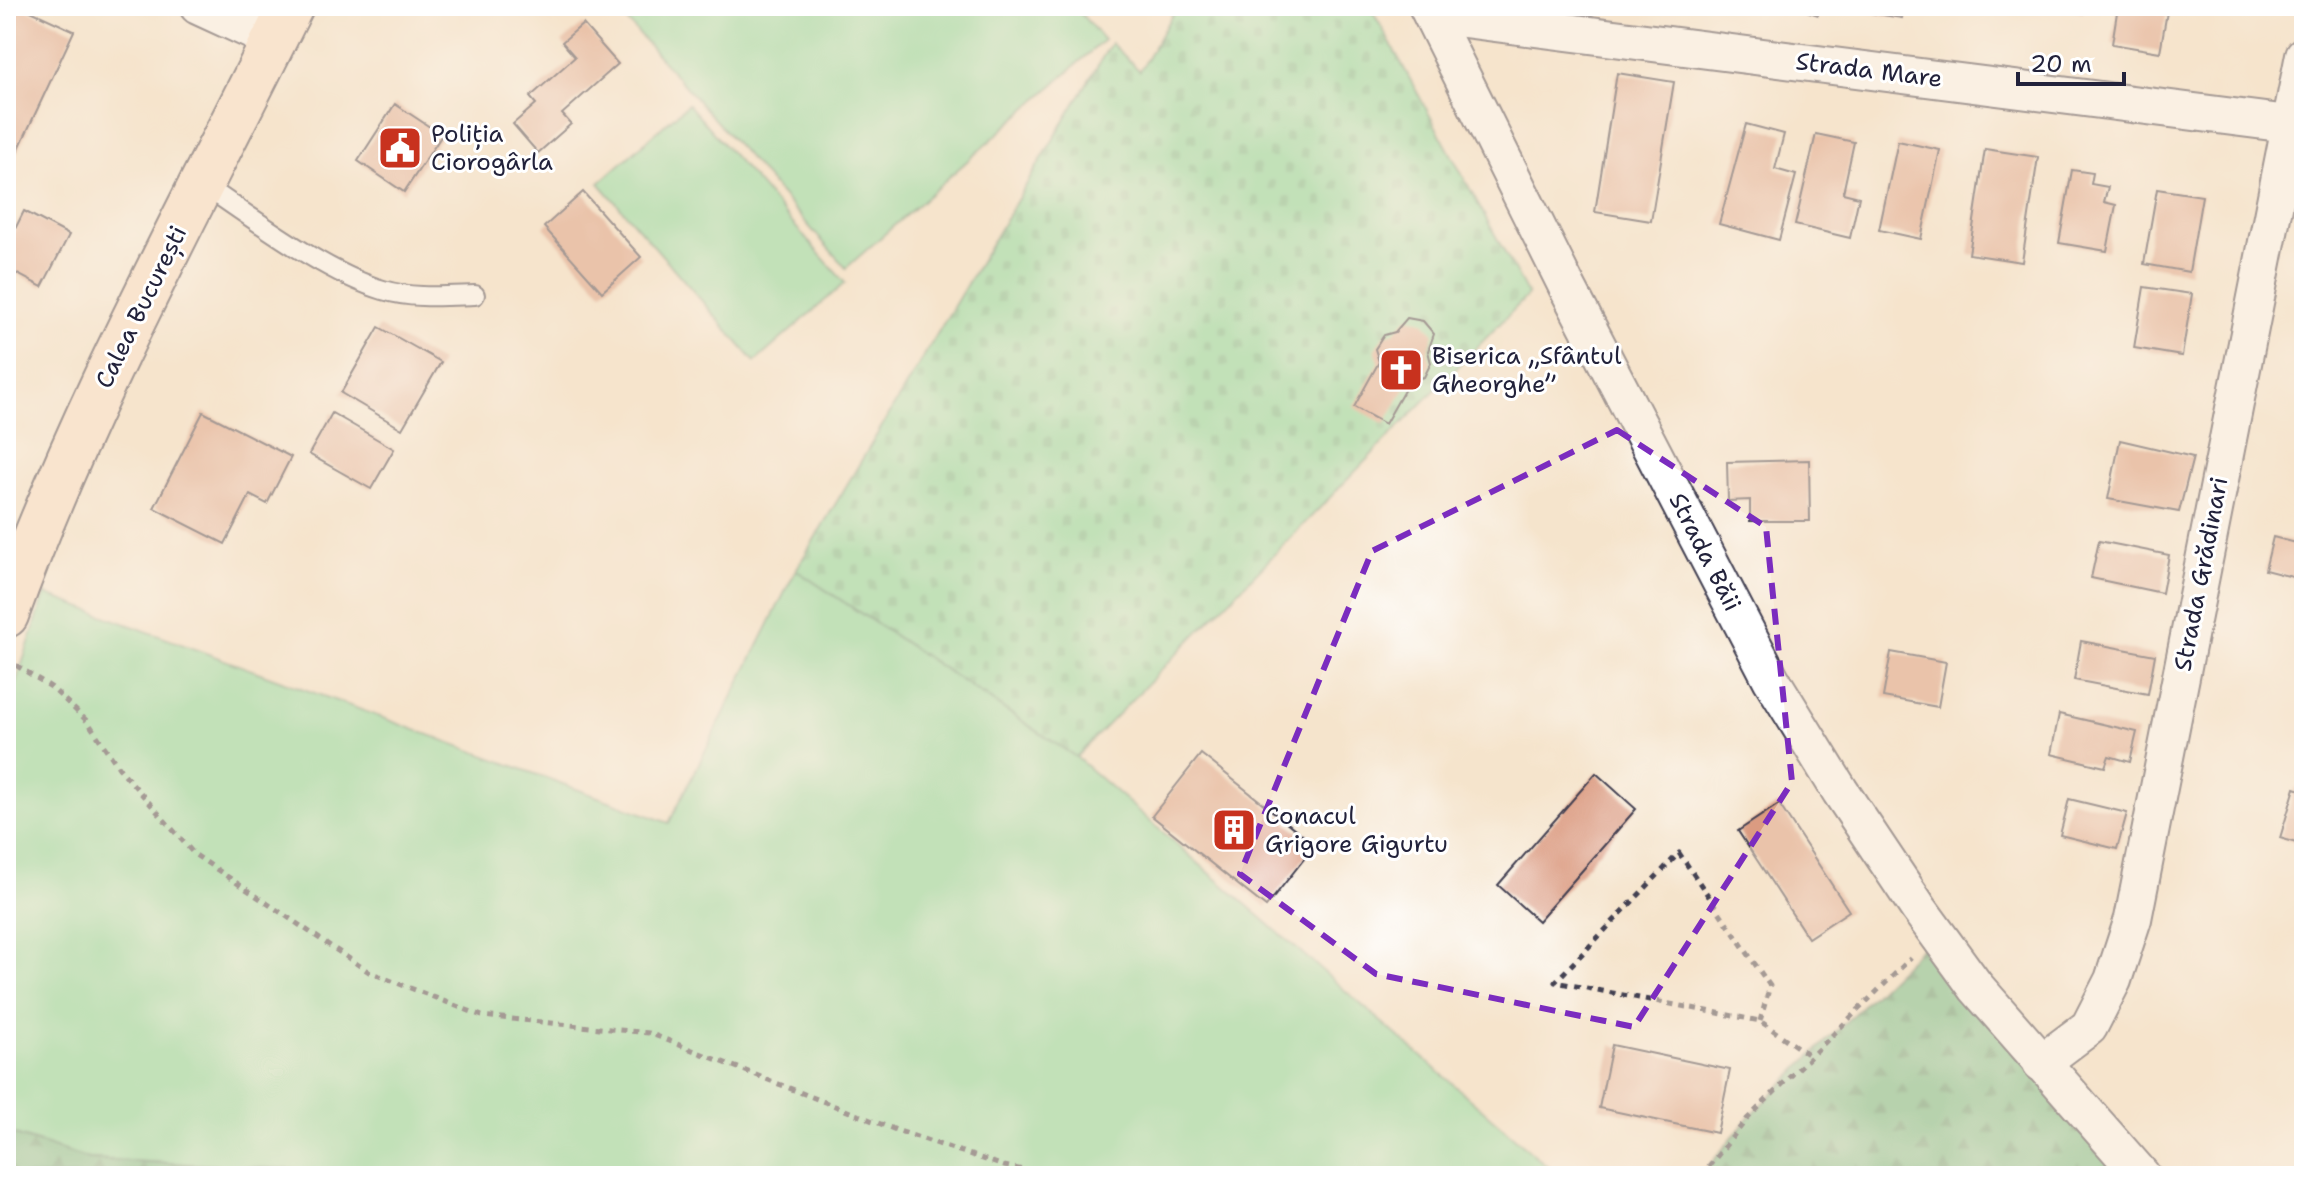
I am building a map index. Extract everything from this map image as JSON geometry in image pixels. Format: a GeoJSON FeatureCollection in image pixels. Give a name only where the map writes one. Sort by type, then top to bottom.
{"type":"FeatureCollection","features":[{"type":"Feature","properties":{"kind":"main road","name":"Calea București"},"geometry":{"type":"LineString","coordinates":[[6,615],[30,548],[108,372],[283,24]]}},
{"type":"Feature","properties":{"kind":"street"},"geometry":{"type":"LineString","coordinates":[[198,6],[283,24]]}},
{"type":"Feature","properties":{"kind":"street","name":"Strada Mare"},"geometry":{"type":"LineString","coordinates":[[1430,11],[1529,16],[2297,125]]}},
{"type":"Feature","properties":{"kind":"street","name":"Strada Băii"},"geometry":{"type":"LineString","coordinates":[[1430,11],[1567,287],[1771,679],[1840,791],[1976,987],[2142,1176]]}},
{"type":"Feature","properties":{"kind":"street","name":"Strada Grădinari"},"geometry":{"type":"LineString","coordinates":[[2041,1063],[2089,1027],[2113,980],[2133,919],[2297,125],[2304,55]]}},
{"type":"Feature","properties":{"kind":"lane"},"geometry":{"type":"LineString","coordinates":[[202,184],[305,252],[352,278],[384,291],[425,296],[475,295]]}},
{"type":"Feature","properties":{"kind":"path"},"geometry":{"type":"LineString","coordinates":[[6,659],[51,687],[88,722],[119,768],[194,854],[369,972],[482,1016],[649,1033],[896,1130],[1004,1166],[1052,1176]]}},
{"type":"Feature","properties":{"kind":"path"},"geometry":{"type":"LineString","coordinates":[[1760,1021],[1770,986],[1679,853],[1555,982],[1760,1021],[1810,1056]]}},
{"type":"Feature","properties":{"kind":"path"},"geometry":{"type":"LineString","coordinates":[[1701,1176],[1747,1119],[1936,933]]}},
{"type":"Feature","properties":{"kind":"path"},"geometry":{"type":"LineString","coordinates":[[1727,1176],[1751,1170],[1793,1176]]}},
{"type":"Feature","properties":{"kind":"highlighted area"},"geometry":{"type":"Polygon","coordinates":[[[1617,430],[1766,527],[1792,782],[1634,1027],[1376,974],[1240,874],[1372,551],[1617,430]]]}},
{"type":"Feature","properties":{"kind":"green space"},"geometry":{"type":"Polygon","coordinates":[[[614,6],[1074,6],[1104,40],[846,268],[614,6]]]}},
{"type":"Feature","properties":{"kind":"green space"},"geometry":{"type":"Polygon","coordinates":[[[1177,6],[1370,6],[1528,295],[1076,757],[796,570],[1111,43],[1140,71],[1177,6]]]}},
{"type":"Feature","properties":{"kind":"green space"},"geometry":{"type":"Polygon","coordinates":[[[688,104],[845,283],[755,362],[599,183],[688,104]]]}},
{"type":"Feature","properties":{"kind":"green space"},"geometry":{"type":"Polygon","coordinates":[[[796,570],[1076,757],[1559,1176],[415,1176],[89,1159],[6,1132],[6,713],[45,594],[669,823],[796,570]]]}},
{"type":"Feature","properties":{"kind":"green space"},"geometry":{"type":"Polygon","coordinates":[[[1936,933],[2142,1176],[1701,1176],[1747,1119],[1936,933]]]}},
{"type":"Feature","properties":{"kind":"green space"},"geometry":{"type":"Polygon","coordinates":[[[6,1132],[89,1159],[415,1176],[6,1176],[6,1132]]]}},
{"type":"Feature","properties":{"kind":"building"},"geometry":{"type":"Polygon","coordinates":[[[6,6],[20,6],[74,31],[6,176],[6,6]]]}},
{"type":"Feature","properties":{"kind":"building"},"geometry":{"type":"Polygon","coordinates":[[[1792,6],[1821,6],[1818,15],[1792,6]]]}},
{"type":"Feature","properties":{"kind":"building"},"geometry":{"type":"Polygon","coordinates":[[[1865,6],[1904,6],[1902,18],[1864,12],[1865,6]]]}},
{"type":"Feature","properties":{"kind":"building"},"geometry":{"type":"Polygon","coordinates":[[[2057,6],[2084,6],[2083,13],[2057,6]]]}},
{"type":"Feature","properties":{"kind":"building"},"geometry":{"type":"Polygon","coordinates":[[[2118,6],[2168,6],[2160,52],[2112,44],[2118,6]]]}},
{"type":"Feature","properties":{"kind":"building"},"geometry":{"type":"Polygon","coordinates":[[[583,24],[618,64],[562,114],[571,124],[538,153],[513,124],[536,104],[530,97],[575,57],[562,42],[583,24]]]}},
{"type":"Feature","properties":{"kind":"building"},"geometry":{"type":"Polygon","coordinates":[[[1617,73],[1674,82],[1651,221],[1595,212],[1617,73]]]}},
{"type":"Feature","properties":{"kind":"building","name":"Poliția Ciorogârla"},"geometry":{"type":"Polygon","coordinates":[[[395,104],[442,135],[404,192],[358,161],[395,104]]]}},
{"type":"Feature","properties":{"kind":"building"},"geometry":{"type":"Polygon","coordinates":[[[1746,124],[1784,134],[1775,169],[1796,175],[1779,240],[1719,224],[1746,124]]]}},
{"type":"Feature","properties":{"kind":"building"},"geometry":{"type":"Polygon","coordinates":[[[1816,134],[1854,142],[1843,193],[1859,197],[1850,238],[1795,225],[1816,134]]]}},
{"type":"Feature","properties":{"kind":"building"},"geometry":{"type":"Polygon","coordinates":[[[1898,141],[1940,150],[1921,239],[1879,230],[1898,141]]]}},
{"type":"Feature","properties":{"kind":"building"},"geometry":{"type":"Polygon","coordinates":[[[1985,149],[2038,157],[2022,262],[1969,254],[1985,149]]]}},
{"type":"Feature","properties":{"kind":"building"},"geometry":{"type":"Polygon","coordinates":[[[2072,170],[2093,173],[2091,184],[2108,187],[2104,202],[2116,205],[2107,251],[2059,243],[2072,170]]]}},
{"type":"Feature","properties":{"kind":"building"},"geometry":{"type":"Polygon","coordinates":[[[2157,189],[2202,196],[2189,272],[2144,264],[2157,189]]]}},
{"type":"Feature","properties":{"kind":"building"},"geometry":{"type":"Polygon","coordinates":[[[583,192],[641,257],[602,292],[544,227],[583,192]]]}},
{"type":"Feature","properties":{"kind":"building"},"geometry":{"type":"Polygon","coordinates":[[[24,211],[69,235],[42,287],[6,268],[6,247],[24,211]]]}},
{"type":"Feature","properties":{"kind":"building"},"geometry":{"type":"Polygon","coordinates":[[[2144,287],[2192,294],[2182,356],[2134,348],[2144,287]]]}},
{"type":"Feature","properties":{"kind":"building","name":"Biserica „Sfântul Gheorghe”"},"geometry":{"type":"Polygon","coordinates":[[[1407,318],[1423,321],[1434,334],[1428,351],[1431,363],[1424,377],[1410,380],[1385,424],[1354,407],[1379,362],[1375,349],[1384,335],[1395,332],[1407,318]]]}},
{"type":"Feature","properties":{"kind":"building"},"geometry":{"type":"Polygon","coordinates":[[[379,327],[441,362],[402,429],[341,393],[379,327]]]}},
{"type":"Feature","properties":{"kind":"building"},"geometry":{"type":"Polygon","coordinates":[[[203,412],[291,457],[267,504],[250,495],[225,544],[154,508],[203,412]]]}},
{"type":"Feature","properties":{"kind":"building"},"geometry":{"type":"Polygon","coordinates":[[[332,413],[394,449],[371,489],[309,454],[332,413]]]}},
{"type":"Feature","properties":{"kind":"building"},"geometry":{"type":"Polygon","coordinates":[[[2120,440],[2193,457],[2179,512],[2108,499],[2120,440]]]}},
{"type":"Feature","properties":{"kind":"building"},"geometry":{"type":"Polygon","coordinates":[[[1809,460],[1810,521],[1750,521],[1750,500],[1728,501],[1727,462],[1809,460]]]}},
{"type":"Feature","properties":{"kind":"building"},"geometry":{"type":"Polygon","coordinates":[[[2273,537],[2304,545],[2304,580],[2265,570],[2273,537]]]}},
{"type":"Feature","properties":{"kind":"building"},"geometry":{"type":"Polygon","coordinates":[[[2099,541],[2169,555],[2162,593],[2091,578],[2099,541]]]}},
{"type":"Feature","properties":{"kind":"building"},"geometry":{"type":"Polygon","coordinates":[[[2081,641],[2155,655],[2148,694],[2074,680],[2081,641]]]}},
{"type":"Feature","properties":{"kind":"building"},"geometry":{"type":"Polygon","coordinates":[[[1891,652],[1946,662],[1938,707],[1883,697],[1891,652]]]}},
{"type":"Feature","properties":{"kind":"building"},"geometry":{"type":"Polygon","coordinates":[[[2059,714],[2137,732],[2130,762],[2109,756],[2105,767],[2051,754],[2059,714]]]}},
{"type":"Feature","properties":{"kind":"building","name":"Conacul Grigore Gigurtu"},"geometry":{"type":"Polygon","coordinates":[[[1201,754],[1315,845],[1266,907],[1152,816],[1201,754]]]}},
{"type":"Feature","properties":{"kind":"building"},"geometry":{"type":"Polygon","coordinates":[[[1596,773],[1636,809],[1538,921],[1498,885],[1596,773]]]}},
{"type":"Feature","properties":{"kind":"building"},"geometry":{"type":"Polygon","coordinates":[[[2295,788],[2304,791],[2304,845],[2280,838],[2295,788]]]}},
{"type":"Feature","properties":{"kind":"building"},"geometry":{"type":"Polygon","coordinates":[[[2069,799],[2127,813],[2117,849],[2060,835],[2069,799]]]}},
{"type":"Feature","properties":{"kind":"building"},"geometry":{"type":"Polygon","coordinates":[[[1779,804],[1849,911],[1808,938],[1738,831],[1779,804]]]}},
{"type":"Feature","properties":{"kind":"building"},"geometry":{"type":"Polygon","coordinates":[[[1612,1045],[1730,1070],[1717,1133],[1599,1108],[1612,1045]]]}},
{"type":"Feature","properties":{"kind":"place","name":"Poliția Ciorogârla"},"geometry":{"type":"Point","coordinates":[400,148]}},
{"type":"Feature","properties":{"kind":"place","name":"Biserica „Sfântul Gheorghe”"},"geometry":{"type":"Point","coordinates":[1401,370]}},
{"type":"Feature","properties":{"kind":"place","name":"Conacul Grigore Gigurtu"},"geometry":{"type":"Point","coordinates":[1234,830]}}]}
